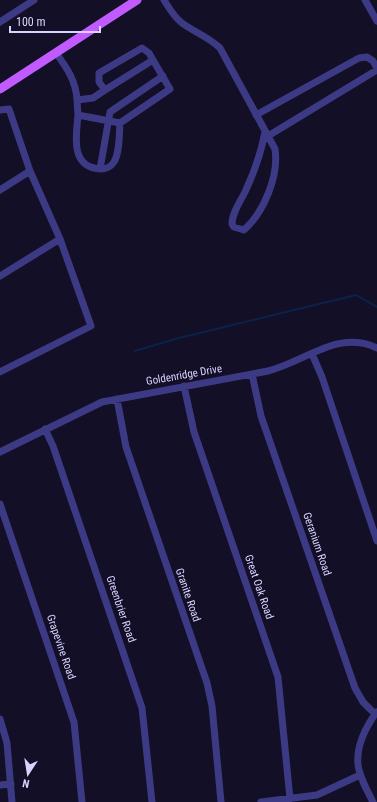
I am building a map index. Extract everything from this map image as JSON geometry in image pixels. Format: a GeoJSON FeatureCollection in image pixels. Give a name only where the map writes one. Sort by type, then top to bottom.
{"type":"FeatureCollection","features":[{"type":"Feature","properties":{"kind":"main road"},"geometry":{"type":"LineString","coordinates":[[0,89],[137,0]]}},
{"type":"Feature","properties":{"kind":"street"},"geometry":{"type":"LineString","coordinates":[[0,22],[34,0]]}},
{"type":"Feature","properties":{"kind":"street"},"geometry":{"type":"LineString","coordinates":[[164,0],[173,14],[182,22],[209,39],[220,48],[266,134],[275,149],[277,159],[273,178],[265,200],[251,224],[244,230],[239,230],[232,224],[232,218],[245,192],[266,134],[377,69],[373,61],[367,57],[359,58],[256,115]]}},
{"type":"Feature","properties":{"kind":"street"},"geometry":{"type":"LineString","coordinates":[[365,0],[377,21]]}},
{"type":"Feature","properties":{"kind":"street"},"geometry":{"type":"LineString","coordinates":[[78,115],[120,122],[170,89],[149,53],[142,48],[99,73],[99,82],[105,90]]}},
{"type":"Feature","properties":{"kind":"street"},"geometry":{"type":"LineString","coordinates":[[56,52],[66,66],[76,87],[78,115],[75,144],[78,156],[87,165],[100,169],[106,168],[113,163],[117,150],[120,122]]}},
{"type":"Feature","properties":{"kind":"street"},"geometry":{"type":"LineString","coordinates":[[77,100],[92,98],[153,60]]}},
{"type":"Feature","properties":{"kind":"street"},"geometry":{"type":"LineString","coordinates":[[100,169],[107,120],[110,112],[163,76]]}},
{"type":"Feature","properties":{"kind":"street"},"geometry":{"type":"LineString","coordinates":[[0,110],[9,109],[30,171],[60,239],[91,326],[0,372]]}},
{"type":"Feature","properties":{"kind":"street"},"geometry":{"type":"LineString","coordinates":[[0,190],[30,171]]}},
{"type":"Feature","properties":{"kind":"street"},"geometry":{"type":"LineString","coordinates":[[0,276],[60,239]]}},
{"type":"Feature","properties":{"kind":"street","name":"Goldenridge Drive"},"geometry":{"type":"LineString","coordinates":[[0,452],[96,404],[283,368],[338,342],[349,341],[366,343],[377,348]]}},
{"type":"Feature","properties":{"kind":"street"},"geometry":{"type":"LineString","coordinates":[[312,354],[322,377],[377,541]]}},
{"type":"Feature","properties":{"kind":"street","name":"Geranium Road"},"geometry":{"type":"LineString","coordinates":[[252,374],[261,416],[355,688],[364,702],[376,713]]}},
{"type":"Feature","properties":{"kind":"street","name":"Great Oak Road"},"geometry":{"type":"LineString","coordinates":[[184,386],[194,432],[278,677],[290,800]]}},
{"type":"Feature","properties":{"kind":"street","name":"Granite Road"},"geometry":{"type":"LineString","coordinates":[[117,399],[126,447],[207,683],[212,706],[221,802]]}},
{"type":"Feature","properties":{"kind":"street","name":"Greenbrier Road"},"geometry":{"type":"LineString","coordinates":[[45,429],[53,446],[142,708],[152,802]]}},
{"type":"Feature","properties":{"kind":"street","name":"Grapevine Road"},"geometry":{"type":"LineString","coordinates":[[0,504],[74,722],[82,802]]}},
{"type":"Feature","properties":{"kind":"street"},"geometry":{"type":"LineString","coordinates":[[373,802],[360,775],[357,760],[359,745],[376,713]]}},
{"type":"Feature","properties":{"kind":"street"},"geometry":{"type":"LineString","coordinates":[[0,719],[7,743],[12,802]]}},
{"type":"Feature","properties":{"kind":"street"},"geometry":{"type":"LineString","coordinates":[[261,802],[317,796],[360,775]]}},
{"type":"Feature","properties":{"kind":"street"},"geometry":{"type":"LineString","coordinates":[[0,785],[10,784]]}},
{"type":"Feature","properties":{"kind":"waterway"},"geometry":{"type":"LineString","coordinates":[[135,351],[175,339],[356,295],[377,307]]}}]}
